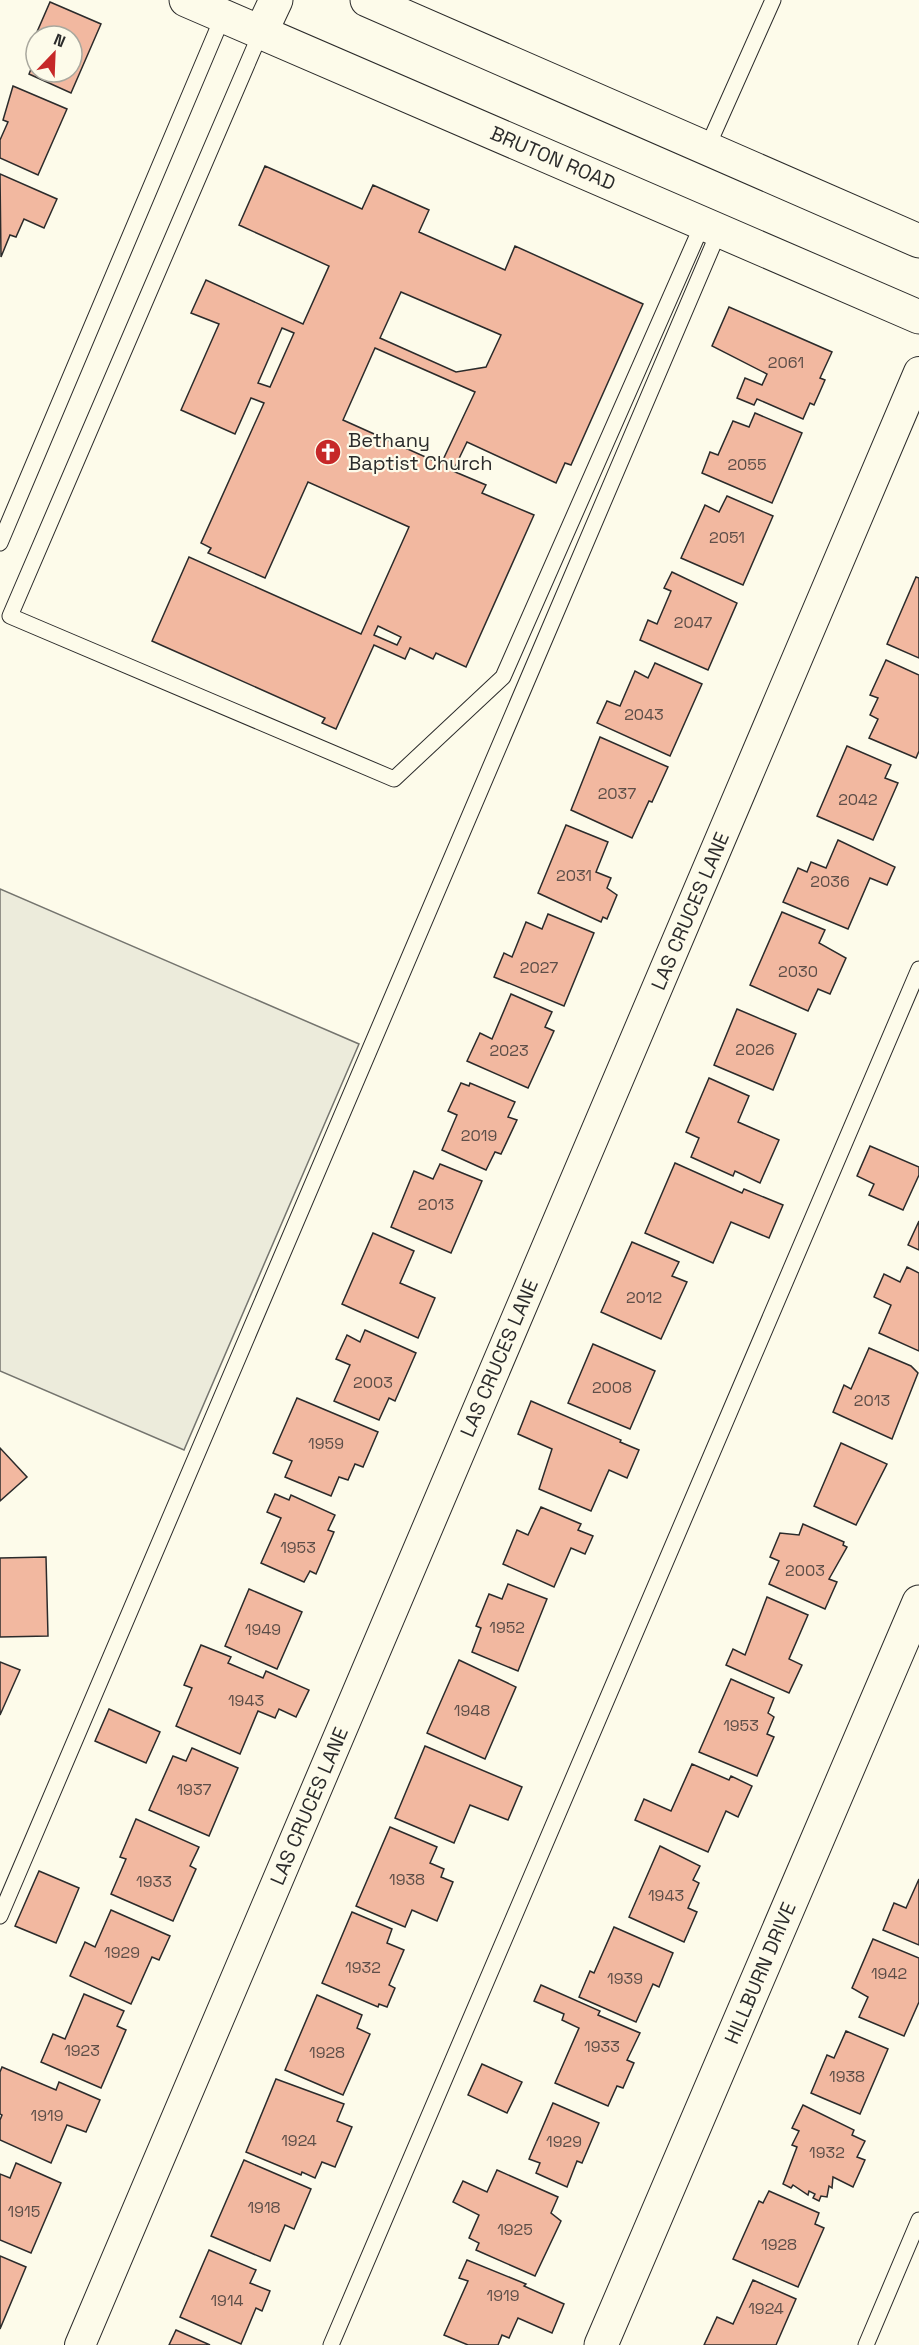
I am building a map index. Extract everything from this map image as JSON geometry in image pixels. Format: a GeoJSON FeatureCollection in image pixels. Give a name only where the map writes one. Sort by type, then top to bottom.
{"type":"FeatureCollection","features":[{"type":"Feature","properties":{"kind":"main road","name":"BRUTON ROAD"},"geometry":{"type":"LineString","coordinates":[[186,0],[919,317]]}},
{"type":"Feature","properties":{"kind":"main road"},"geometry":{"type":"LineString","coordinates":[[261,32],[276,0]]}},
{"type":"Feature","properties":{"kind":"main road"},"geometry":{"type":"LineString","coordinates":[[377,3],[919,241]]}},
{"type":"Feature","properties":{"kind":"main road","name":"HILLBURN DRIVE"},"geometry":{"type":"LineString","coordinates":[[601,2345],[919,1602]]}},
{"type":"Feature","properties":{"kind":"street","name":"LAS CRUCES LANE"},"geometry":{"type":"LineString","coordinates":[[80,2345],[919,372]]}},
{"type":"Feature","properties":{"kind":"lane"},"geometry":{"type":"LineString","coordinates":[[707,148],[773,0]]}},
{"type":"Feature","properties":{"kind":"lane"},"geometry":{"type":"LineString","coordinates":[[0,543],[223,16]]}},
{"type":"Feature","properties":{"kind":"lane"},"geometry":{"type":"LineString","coordinates":[[261,32],[10,616],[394,779],[503,677],[711,227]]}},
{"type":"Feature","properties":{"kind":"lane"},"geometry":{"type":"LineString","coordinates":[[0,1916],[711,227]]}},
{"type":"Feature","properties":{"kind":"lane"},"geometry":{"type":"LineString","coordinates":[[331,2345],[919,969]]}},
{"type":"Feature","properties":{"kind":"lane"},"geometry":{"type":"LineString","coordinates":[[866,2345],[919,2220]]}},
{"type":"Feature","properties":{"kind":"shaded area"},"geometry":{"type":"Polygon","coordinates":[[[0,889],[359,1044],[184,1450],[0,1371],[0,889]]]}},
{"type":"Feature","properties":{"kind":"building"},"geometry":{"type":"Polygon","coordinates":[[[50,2],[101,24],[84,63],[84,24],[40,24],[50,2]]]}},
{"type":"Feature","properties":{"kind":"building"},"geometry":{"type":"Polygon","coordinates":[[[51,84],[75,84],[71,93],[51,84]]]}},
{"type":"Feature","properties":{"kind":"building"},"geometry":{"type":"Polygon","coordinates":[[[13,86],[67,109],[38,175],[0,158],[0,140],[8,122],[3,120],[13,86]]]}},
{"type":"Feature","properties":{"kind":"building","name":"Bethany Baptist Church"},"geometry":{"type":"Polygon","coordinates":[[[265,166],[362,209],[373,185],[429,210],[419,232],[505,270],[515,246],[643,304],[571,465],[565,463],[556,483],[467,442],[453,471],[486,485],[482,493],[534,515],[466,667],[436,653],[433,659],[410,648],[405,659],[374,645],[336,729],[322,723],[325,718],[152,641],[189,557],[361,634],[409,527],[308,482],[265,578],[208,553],[211,548],[201,543],[264,403],[251,398],[235,434],[181,410],[219,324],[191,313],[206,280],[303,324],[329,266],[239,225],[265,166]],[[401,292],[380,338],[456,372],[486,367],[501,335],[401,292]],[[282,328],[258,383],[270,387],[294,333],[282,328]],[[375,348],[343,420],[441,464],[475,392],[375,348]],[[378,626],[374,635],[397,645],[401,637],[378,626]]]}},
{"type":"Feature","properties":{"kind":"building"},"geometry":{"type":"Polygon","coordinates":[[[0,174],[57,199],[44,228],[24,219],[16,237],[10,235],[1,257],[0,174]]]}},
{"type":"Feature","properties":{"kind":"building"},"geometry":{"type":"Polygon","coordinates":[[[729,307],[832,352],[820,378],[825,380],[814,405],[810,403],[803,419],[757,399],[754,405],[737,398],[745,378],[762,385],[767,374],[712,346],[729,307]]]}},
{"type":"Feature","properties":{"kind":"building"},"geometry":{"type":"Polygon","coordinates":[[[755,413],[802,433],[772,503],[702,473],[710,452],[718,455],[733,421],[749,427],[755,413]]]}},
{"type":"Feature","properties":{"kind":"building"},"geometry":{"type":"Polygon","coordinates":[[[727,496],[773,516],[743,585],[681,558],[705,505],[719,512],[727,496]]]}},
{"type":"Feature","properties":{"kind":"building"},"geometry":{"type":"Polygon","coordinates":[[[672,572],[737,603],[708,670],[640,640],[648,620],[657,624],[671,591],[664,588],[672,572]]]}},
{"type":"Feature","properties":{"kind":"building"},"geometry":{"type":"Polygon","coordinates":[[[916,577],[919,578],[919,658],[887,644],[916,577]]]}},
{"type":"Feature","properties":{"kind":"building"},"geometry":{"type":"Polygon","coordinates":[[[886,660],[919,675],[919,751],[916,758],[869,738],[878,719],[870,715],[878,698],[870,695],[886,660]]]}},
{"type":"Feature","properties":{"kind":"building"},"geometry":{"type":"Polygon","coordinates":[[[655,663],[702,684],[670,756],[597,723],[607,701],[620,706],[635,671],[648,678],[655,663]]]}},
{"type":"Feature","properties":{"kind":"building"},"geometry":{"type":"Polygon","coordinates":[[[600,737],[668,767],[632,838],[571,810],[600,737]]]}},
{"type":"Feature","properties":{"kind":"building"},"geometry":{"type":"Polygon","coordinates":[[[847,746],[891,765],[885,778],[898,783],[873,840],[817,816],[847,746]]]}},
{"type":"Feature","properties":{"kind":"building"},"geometry":{"type":"Polygon","coordinates":[[[566,825],[608,842],[596,872],[611,878],[607,888],[617,895],[607,919],[603,917],[601,922],[538,893],[566,825]]]}},
{"type":"Feature","properties":{"kind":"building"},"geometry":{"type":"Polygon","coordinates":[[[838,840],[895,867],[887,885],[870,878],[848,929],[783,902],[798,868],[807,872],[811,862],[826,868],[838,840]]]}},
{"type":"Feature","properties":{"kind":"building"},"geometry":{"type":"Polygon","coordinates":[[[782,912],[825,930],[819,943],[846,958],[830,994],[818,989],[808,1011],[750,985],[782,912]]]}},
{"type":"Feature","properties":{"kind":"building"},"geometry":{"type":"Polygon","coordinates":[[[548,914],[594,933],[564,1006],[494,977],[504,953],[512,957],[526,922],[542,929],[548,914]]]}},
{"type":"Feature","properties":{"kind":"building"},"geometry":{"type":"Polygon","coordinates":[[[511,994],[552,1012],[545,1027],[554,1031],[528,1088],[467,1061],[480,1033],[492,1039],[511,994]]]}},
{"type":"Feature","properties":{"kind":"building"},"geometry":{"type":"Polygon","coordinates":[[[737,1009],[796,1034],[773,1090],[714,1065],[737,1009]]]}},
{"type":"Feature","properties":{"kind":"building"},"geometry":{"type":"Polygon","coordinates":[[[709,1078],[749,1096],[738,1122],[779,1140],[760,1183],[735,1171],[733,1176],[691,1157],[699,1138],[686,1132],[709,1078]]]}},
{"type":"Feature","properties":{"kind":"building"},"geometry":{"type":"Polygon","coordinates":[[[461,1083],[469,1086],[470,1083],[515,1102],[508,1117],[517,1120],[501,1154],[495,1152],[486,1170],[442,1150],[457,1115],[448,1111],[461,1083]]]}},
{"type":"Feature","properties":{"kind":"building"},"geometry":{"type":"Polygon","coordinates":[[[870,1146],[919,1167],[919,1175],[903,1210],[869,1195],[874,1184],[857,1176],[870,1146]]]}},
{"type":"Feature","properties":{"kind":"building"},"geometry":{"type":"Polygon","coordinates":[[[675,1163],[742,1193],[744,1189],[783,1205],[769,1238],[731,1222],[713,1263],[645,1233],[675,1163]]]}},
{"type":"Feature","properties":{"kind":"building"},"geometry":{"type":"Polygon","coordinates":[[[440,1164],[482,1181],[451,1253],[391,1227],[414,1171],[433,1179],[440,1164]]]}},
{"type":"Feature","properties":{"kind":"building"},"geometry":{"type":"Polygon","coordinates":[[[919,1221],[919,1250],[908,1245],[919,1221]]]}},
{"type":"Feature","properties":{"kind":"building"},"geometry":{"type":"Polygon","coordinates":[[[373,1233],[414,1251],[400,1283],[435,1298],[418,1338],[342,1304],[373,1233]]]}},
{"type":"Feature","properties":{"kind":"building"},"geometry":{"type":"Polygon","coordinates":[[[632,1242],[679,1262],[672,1276],[687,1282],[661,1339],[601,1312],[632,1242]]]}},
{"type":"Feature","properties":{"kind":"building"},"geometry":{"type":"Polygon","coordinates":[[[907,1267],[919,1273],[919,1351],[879,1333],[891,1305],[874,1297],[884,1274],[900,1282],[907,1267]]]}},
{"type":"Feature","properties":{"kind":"building"},"geometry":{"type":"Polygon","coordinates":[[[365,1330],[416,1353],[395,1401],[389,1398],[379,1420],[334,1401],[350,1365],[336,1359],[347,1335],[360,1342],[365,1330]]]}},
{"type":"Feature","properties":{"kind":"building"},"geometry":{"type":"Polygon","coordinates":[[[593,1344],[655,1371],[630,1429],[568,1403],[593,1344]]]}},
{"type":"Feature","properties":{"kind":"building"},"geometry":{"type":"Polygon","coordinates":[[[869,1348],[911,1366],[918,1373],[892,1439],[833,1412],[844,1385],[851,1389],[869,1348]]]}},
{"type":"Feature","properties":{"kind":"building"},"geometry":{"type":"Polygon","coordinates":[[[297,1398],[378,1432],[363,1467],[355,1464],[348,1480],[339,1477],[331,1496],[285,1477],[292,1461],[273,1453],[297,1398]]]}},
{"type":"Feature","properties":{"kind":"building"},"geometry":{"type":"Polygon","coordinates":[[[531,1401],[639,1450],[627,1478],[609,1470],[591,1511],[539,1489],[552,1449],[518,1434],[531,1401]]]}},
{"type":"Feature","properties":{"kind":"building"},"geometry":{"type":"Polygon","coordinates":[[[841,1443],[887,1464],[856,1525],[814,1506],[841,1443]]]}},
{"type":"Feature","properties":{"kind":"building"},"geometry":{"type":"Polygon","coordinates":[[[0,1448],[27,1477],[0,1501],[0,1448]]]}},
{"type":"Feature","properties":{"kind":"building"},"geometry":{"type":"Polygon","coordinates":[[[275,1494],[289,1500],[291,1495],[335,1515],[328,1530],[334,1532],[316,1574],[310,1571],[304,1582],[261,1563],[281,1518],[267,1512],[275,1494]]]}},
{"type":"Feature","properties":{"kind":"building"},"geometry":{"type":"Polygon","coordinates":[[[541,1507],[581,1524],[578,1530],[593,1536],[585,1554],[571,1548],[554,1587],[503,1564],[517,1530],[528,1535],[541,1507]]]}},
{"type":"Feature","properties":{"kind":"building"},"geometry":{"type":"Polygon","coordinates":[[[803,1524],[844,1542],[843,1545],[847,1547],[829,1579],[837,1582],[825,1609],[769,1584],[779,1561],[770,1557],[780,1533],[799,1535],[803,1524]]]}},
{"type":"Feature","properties":{"kind":"building"},"geometry":{"type":"Polygon","coordinates":[[[46,1557],[48,1636],[0,1637],[0,1558],[46,1557]]]}},
{"type":"Feature","properties":{"kind":"building"},"geometry":{"type":"Polygon","coordinates":[[[508,1584],[547,1599],[518,1671],[472,1652],[481,1628],[476,1626],[489,1594],[502,1599],[508,1584]]]}},
{"type":"Feature","properties":{"kind":"building"},"geometry":{"type":"Polygon","coordinates":[[[249,1589],[302,1612],[277,1669],[225,1646],[249,1589]]]}},
{"type":"Feature","properties":{"kind":"building"},"geometry":{"type":"Polygon","coordinates":[[[767,1597],[808,1615],[789,1659],[802,1665],[789,1693],[726,1665],[733,1649],[745,1655],[767,1597]]]}},
{"type":"Feature","properties":{"kind":"building"},"geometry":{"type":"Polygon","coordinates":[[[201,1645],[231,1657],[228,1663],[263,1678],[266,1671],[309,1690],[296,1717],[279,1709],[275,1718],[258,1711],[240,1754],[176,1726],[192,1688],[184,1685],[201,1645]]]}},
{"type":"Feature","properties":{"kind":"building"},"geometry":{"type":"Polygon","coordinates":[[[459,1660],[516,1687],[485,1759],[427,1733],[459,1660]]]}},
{"type":"Feature","properties":{"kind":"building"},"geometry":{"type":"Polygon","coordinates":[[[0,1662],[20,1670],[0,1715],[0,1662]]]}},
{"type":"Feature","properties":{"kind":"building"},"geometry":{"type":"Polygon","coordinates":[[[731,1679],[774,1698],[768,1713],[774,1717],[767,1734],[774,1737],[757,1776],[699,1752],[731,1679]]]}},
{"type":"Feature","properties":{"kind":"building"},"geometry":{"type":"Polygon","coordinates":[[[109,1709],[160,1732],[146,1763],[95,1741],[109,1709]]]}},
{"type":"Feature","properties":{"kind":"building"},"geometry":{"type":"Polygon","coordinates":[[[425,1746],[522,1787],[508,1820],[470,1805],[454,1843],[395,1818],[425,1746]]]}},
{"type":"Feature","properties":{"kind":"building"},"geometry":{"type":"Polygon","coordinates":[[[192,1748],[238,1768],[209,1836],[149,1810],[173,1756],[186,1761],[192,1748]]]}},
{"type":"Feature","properties":{"kind":"building"},"geometry":{"type":"Polygon","coordinates":[[[692,1764],[729,1780],[731,1776],[752,1786],[738,1817],[726,1811],[708,1852],[635,1820],[644,1799],[671,1811],[692,1764]]]}},
{"type":"Feature","properties":{"kind":"building"},"geometry":{"type":"Polygon","coordinates":[[[136,1819],[199,1847],[190,1866],[196,1869],[173,1921],[111,1894],[126,1859],[120,1857],[136,1819]]]}},
{"type":"Feature","properties":{"kind":"building"},"geometry":{"type":"Polygon","coordinates":[[[390,1827],[437,1847],[430,1863],[444,1869],[441,1877],[453,1882],[437,1921],[412,1910],[405,1927],[356,1906],[390,1827]]]}},
{"type":"Feature","properties":{"kind":"building"},"geometry":{"type":"Polygon","coordinates":[[[660,1846],[700,1866],[693,1880],[699,1883],[688,1908],[697,1912],[684,1942],[629,1917],[660,1846]]]}},
{"type":"Feature","properties":{"kind":"building"},"geometry":{"type":"Polygon","coordinates":[[[39,1871],[79,1888],[56,1943],[15,1926],[39,1871]]]}},
{"type":"Feature","properties":{"kind":"building"},"geometry":{"type":"Polygon","coordinates":[[[919,1879],[919,1945],[883,1930],[894,1903],[906,1908],[919,1879]]]}},
{"type":"Feature","properties":{"kind":"building"},"geometry":{"type":"Polygon","coordinates":[[[111,1910],[170,1936],[159,1960],[152,1957],[131,2004],[70,1976],[85,1942],[95,1947],[111,1910]]]}},
{"type":"Feature","properties":{"kind":"building"},"geometry":{"type":"Polygon","coordinates":[[[352,1912],[392,1929],[387,1943],[404,1950],[389,1985],[395,1988],[387,2007],[379,2004],[378,2007],[322,1983],[352,1912]]]}},
{"type":"Feature","properties":{"kind":"building"},"geometry":{"type":"Polygon","coordinates":[[[614,1927],[673,1953],[659,1987],[653,1984],[636,2022],[579,1997],[590,1971],[594,1973],[614,1927]]]}},
{"type":"Feature","properties":{"kind":"building"},"geometry":{"type":"Polygon","coordinates":[[[873,1939],[919,1958],[919,2002],[904,2036],[859,2017],[868,1997],[852,1988],[873,1939]]]}},
{"type":"Feature","properties":{"kind":"building"},"geometry":{"type":"Polygon","coordinates":[[[541,1985],[600,2011],[598,2015],[640,2033],[627,2060],[634,2063],[623,2088],[617,2086],[608,2106],[555,2083],[579,2028],[562,2020],[564,2014],[534,2001],[541,1985]]]}},
{"type":"Feature","properties":{"kind":"building"},"geometry":{"type":"Polygon","coordinates":[[[84,1994],[124,2011],[117,2026],[126,2030],[101,2088],[41,2062],[53,2034],[65,2039],[84,1994]]]}},
{"type":"Feature","properties":{"kind":"building"},"geometry":{"type":"Polygon","coordinates":[[[317,1995],[362,2015],[357,2028],[370,2034],[343,2095],[285,2070],[317,1995]]]}},
{"type":"Feature","properties":{"kind":"building"},"geometry":{"type":"Polygon","coordinates":[[[846,2031],[888,2049],[860,2114],[811,2093],[827,2055],[834,2058],[846,2031]]]}},
{"type":"Feature","properties":{"kind":"building"},"geometry":{"type":"Polygon","coordinates":[[[482,2064],[522,2082],[507,2113],[468,2095],[482,2064]]]}},
{"type":"Feature","properties":{"kind":"building"},"geometry":{"type":"Polygon","coordinates":[[[2,2067],[56,2090],[59,2082],[100,2100],[86,2132],[67,2125],[51,2163],[0,2140],[2,2115],[0,2114],[0,2072],[2,2067]]]}},
{"type":"Feature","properties":{"kind":"building"},"geometry":{"type":"Polygon","coordinates":[[[276,2079],[344,2104],[337,2121],[352,2127],[335,2167],[322,2162],[315,2178],[302,2172],[301,2175],[246,2152],[276,2079]]]}},
{"type":"Feature","properties":{"kind":"building"},"geometry":{"type":"Polygon","coordinates":[[[553,2103],[599,2123],[582,2163],[577,2161],[567,2187],[536,2173],[540,2163],[529,2159],[553,2103]]]}},
{"type":"Feature","properties":{"kind":"building"},"geometry":{"type":"Polygon","coordinates":[[[803,2105],[854,2130],[852,2135],[865,2141],[857,2157],[865,2160],[853,2187],[833,2177],[832,2188],[829,2186],[827,2197],[821,2196],[819,2201],[813,2198],[815,2194],[809,2191],[808,2195],[793,2185],[791,2188],[783,2184],[797,2147],[792,2145],[799,2131],[792,2128],[803,2105]]]}},
{"type":"Feature","properties":{"kind":"building"},"geometry":{"type":"Polygon","coordinates":[[[244,2160],[311,2189],[294,2229],[285,2225],[270,2261],[211,2236],[244,2160]]]}},
{"type":"Feature","properties":{"kind":"building"},"geometry":{"type":"Polygon","coordinates":[[[16,2163],[61,2183],[31,2253],[0,2240],[0,2174],[10,2178],[16,2163]]]}},
{"type":"Feature","properties":{"kind":"building"},"geometry":{"type":"Polygon","coordinates":[[[497,2170],[558,2197],[551,2213],[561,2221],[535,2276],[476,2250],[479,2243],[469,2238],[479,2215],[453,2202],[463,2181],[487,2192],[497,2170]]]}},
{"type":"Feature","properties":{"kind":"building"},"geometry":{"type":"Polygon","coordinates":[[[769,2191],[819,2213],[815,2224],[824,2228],[798,2287],[733,2259],[759,2201],[763,2203],[769,2191]]]}},
{"type":"Feature","properties":{"kind":"building"},"geometry":{"type":"Polygon","coordinates":[[[209,2250],[256,2270],[250,2283],[270,2291],[262,2311],[256,2308],[241,2344],[180,2317],[209,2250]]]}},
{"type":"Feature","properties":{"kind":"building"},"geometry":{"type":"Polygon","coordinates":[[[0,2256],[26,2267],[0,2329],[0,2256]]]}},
{"type":"Feature","properties":{"kind":"building"},"geometry":{"type":"Polygon","coordinates":[[[467,2260],[526,2284],[524,2286],[564,2304],[552,2333],[518,2318],[509,2338],[502,2335],[498,2345],[468,2345],[444,2335],[468,2281],[459,2278],[467,2260]]]}},
{"type":"Feature","properties":{"kind":"building"},"geometry":{"type":"Polygon","coordinates":[[[753,2280],[796,2299],[776,2345],[704,2345],[717,2317],[733,2324],[753,2280]]]}},
{"type":"Feature","properties":{"kind":"building"},"geometry":{"type":"Polygon","coordinates":[[[176,2330],[210,2345],[169,2345],[176,2330]]]}},
{"type":"Feature","properties":{"kind":"place","name":"Bethany Baptist Church"},"geometry":{"type":"Point","coordinates":[328,452]}}]}
